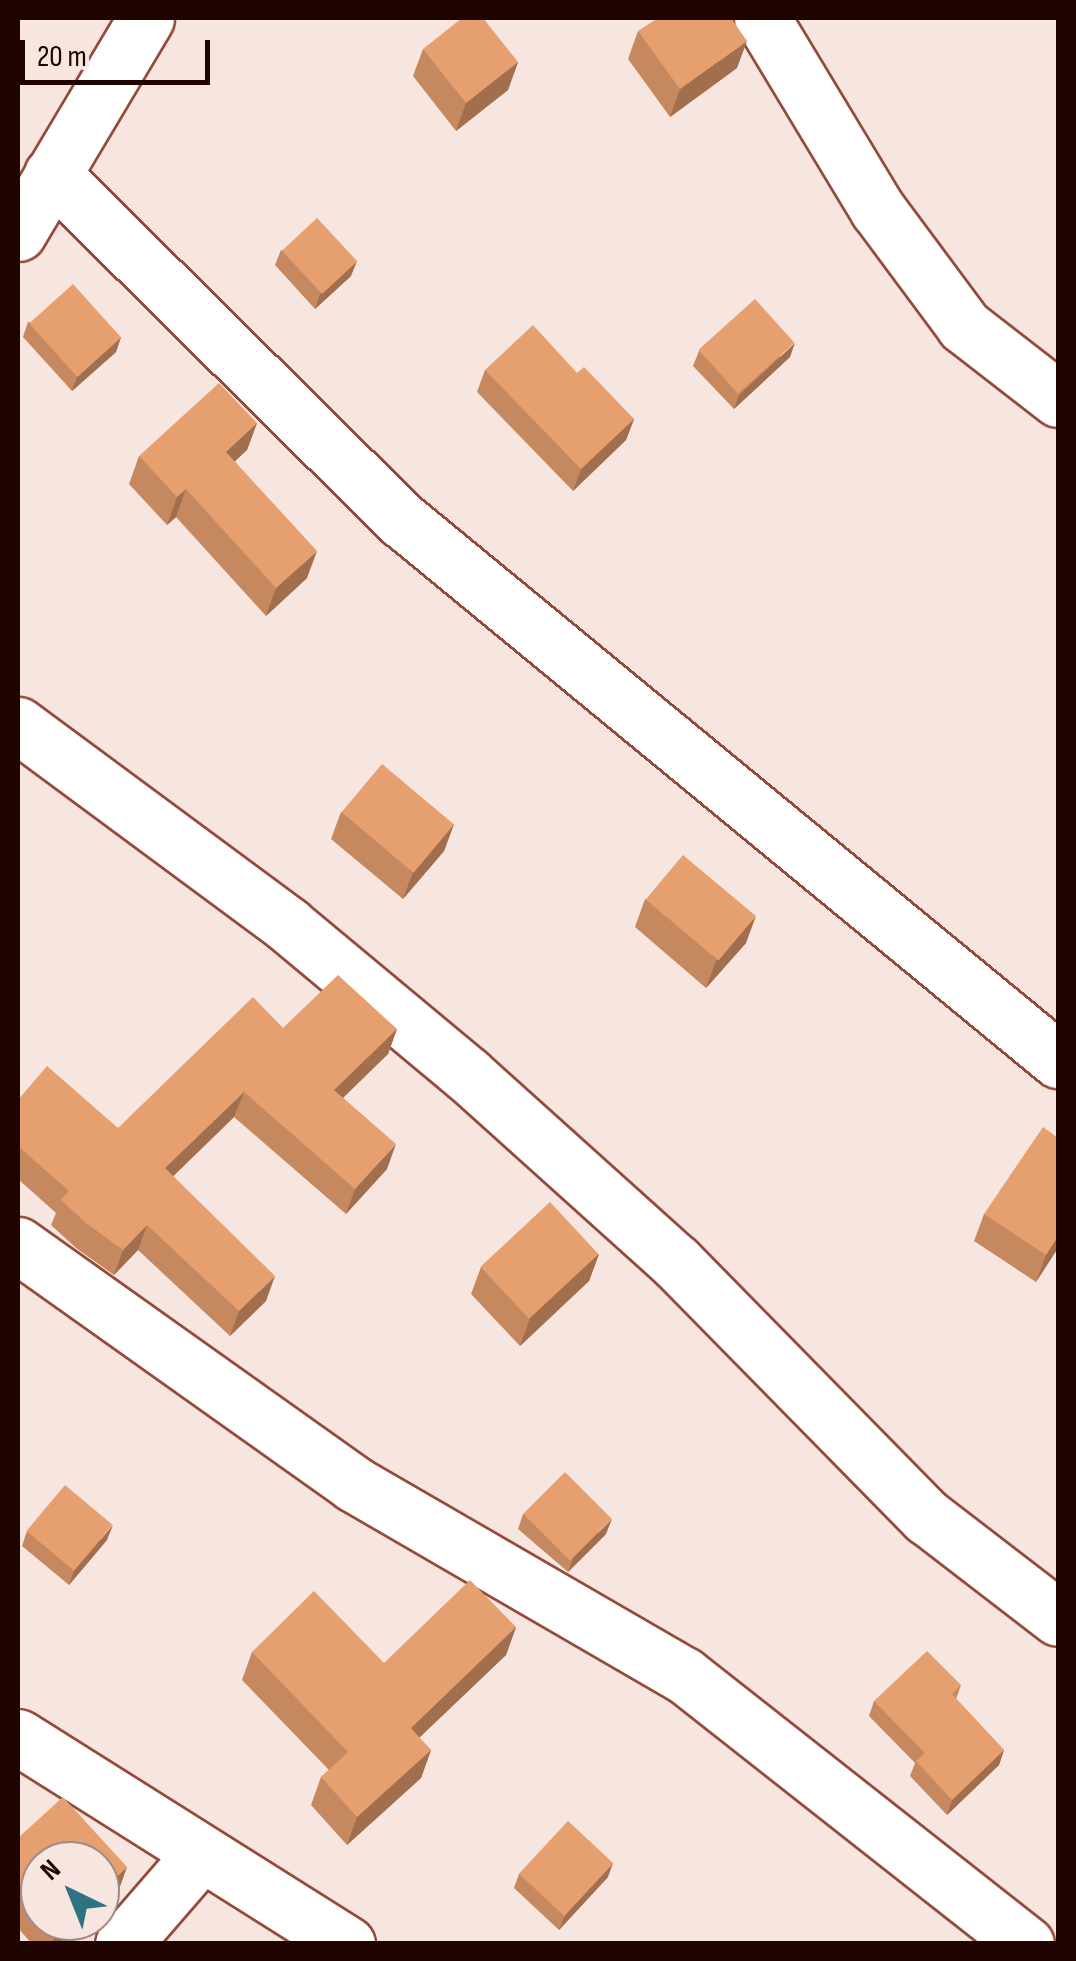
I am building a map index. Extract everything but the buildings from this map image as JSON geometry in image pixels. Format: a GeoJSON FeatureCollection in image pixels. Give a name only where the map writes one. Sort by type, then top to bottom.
{"type":"FeatureCollection","features":[{"type":"Feature","properties":{"kind":"street"},"geometry":{"type":"LineString","coordinates":[[18,233],[146,18]]}},
{"type":"Feature","properties":{"kind":"street"},"geometry":{"type":"LineString","coordinates":[[762,18],[878,210],[964,326],[1058,399]]}},
{"type":"Feature","properties":{"kind":"street"},"geometry":{"type":"LineString","coordinates":[[52,174],[402,520],[1058,1060]]}},
{"type":"Feature","properties":{"kind":"street"},"geometry":{"type":"LineString","coordinates":[[18,725],[288,925],[466,1074],[676,1262],[927,1517],[1058,1618]]}},
{"type":"Feature","properties":{"kind":"street"},"geometry":{"type":"LineString","coordinates":[[18,1245],[354,1484],[684,1675],[1026,1944]]}},
{"type":"Feature","properties":{"kind":"street"},"geometry":{"type":"LineString","coordinates":[[18,1737],[347,1944]]}},
{"type":"Feature","properties":{"kind":"street"},"geometry":{"type":"LineString","coordinates":[[123,1944],[200,1855]]}}]}
